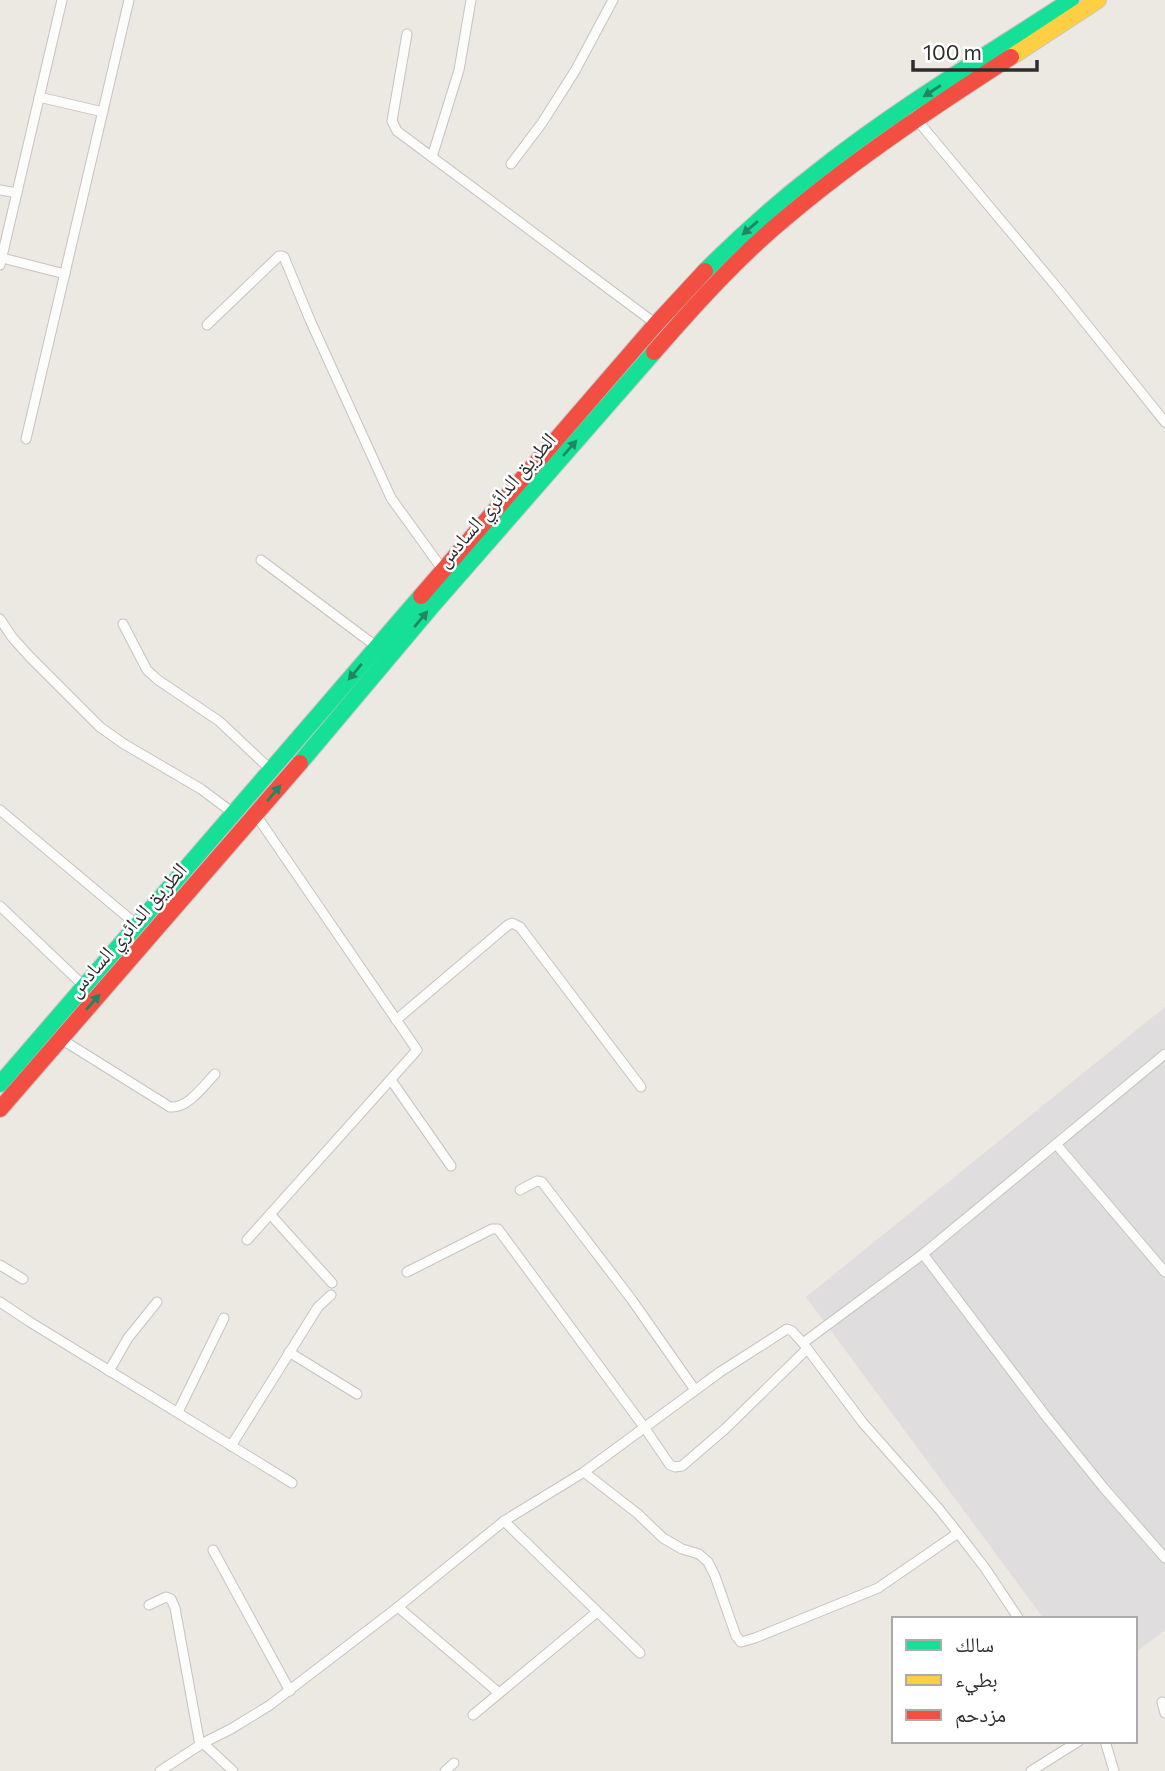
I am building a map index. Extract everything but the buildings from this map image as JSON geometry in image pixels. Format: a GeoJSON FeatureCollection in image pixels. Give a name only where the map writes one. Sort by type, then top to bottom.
{"type":"FeatureCollection","features":[{"type":"Feature","properties":{"kind":"highway","name":"الطريق الدائري السادس"},"geometry":{"type":"LineString","coordinates":[[0,1084],[656,324],[681,308],[730,268],[799,196],[846,169],[912,113],[1071,0]]}},
{"type":"Feature","properties":{"kind":"highway","name":"الطريق الدائري السادس"},"geometry":{"type":"LineString","coordinates":[[912,113],[1098,0]]}},
{"type":"Feature","properties":{"kind":"highway","name":"الطريق الدائري السادس"},"geometry":{"type":"LineString","coordinates":[[0,1109],[256,815],[681,308]]}},
{"type":"Feature","properties":{"kind":"highway"},"geometry":{"type":"LineString","coordinates":[[221,827],[234,838]]}},
{"type":"Feature","properties":{"kind":"street"},"geometry":{"type":"LineString","coordinates":[[62,0],[1,262],[65,274]]}},
{"type":"Feature","properties":{"kind":"street"},"geometry":{"type":"LineString","coordinates":[[26,439],[129,0]]}},
{"type":"Feature","properties":{"kind":"street"},"geometry":{"type":"LineString","coordinates":[[432,157],[459,70],[471,0]]}},
{"type":"Feature","properties":{"kind":"street"},"geometry":{"type":"LineString","coordinates":[[511,164],[542,123],[575,71],[614,0]]}},
{"type":"Feature","properties":{"kind":"street"},"geometry":{"type":"LineString","coordinates":[[407,34],[392,121],[397,131],[656,324]]}},
{"type":"Feature","properties":{"kind":"street"},"geometry":{"type":"LineString","coordinates":[[39,97],[103,112]]}},
{"type":"Feature","properties":{"kind":"street"},"geometry":{"type":"LineString","coordinates":[[912,113],[1165,422]]}},
{"type":"Feature","properties":{"kind":"street"},"geometry":{"type":"LineString","coordinates":[[0,190],[17,193]]}},
{"type":"Feature","properties":{"kind":"street"},"geometry":{"type":"LineString","coordinates":[[207,325],[279,256],[284,257],[391,498],[443,570]]}},
{"type":"Feature","properties":{"kind":"street"},"geometry":{"type":"LineString","coordinates":[[261,560],[377,647]]}},
{"type":"Feature","properties":{"kind":"street"},"geometry":{"type":"LineString","coordinates":[[0,619],[29,656],[100,727],[201,789],[233,813]]}},
{"type":"Feature","properties":{"kind":"street"},"geometry":{"type":"LineString","coordinates":[[122,624],[147,670],[219,721],[271,769]]}},
{"type":"Feature","properties":{"kind":"street"},"geometry":{"type":"LineString","coordinates":[[0,810],[137,925]]}},
{"type":"Feature","properties":{"kind":"street"},"geometry":{"type":"LineString","coordinates":[[247,1240],[416,1050],[256,815]]}},
{"type":"Feature","properties":{"kind":"street"},"geometry":{"type":"LineString","coordinates":[[0,906],[84,986]]}},
{"type":"Feature","properties":{"kind":"street"},"geometry":{"type":"LineString","coordinates":[[396,1020],[508,925],[516,924],[641,1087]]}},
{"type":"Feature","properties":{"kind":"street"},"geometry":{"type":"LineString","coordinates":[[61,1039],[170,1107],[184,1105],[215,1073]]}},
{"type":"Feature","properties":{"kind":"street"},"geometry":{"type":"LineString","coordinates":[[407,1272],[492,1229],[498,1229],[670,1465],[682,1466],[725,1429],[805,1346],[923,1254],[1165,1054]]}},
{"type":"Feature","properties":{"kind":"street"},"geometry":{"type":"LineString","coordinates":[[391,1080],[451,1166]]}},
{"type":"Feature","properties":{"kind":"street"},"geometry":{"type":"LineString","coordinates":[[1056,1144],[1165,1272]]}},
{"type":"Feature","properties":{"kind":"street"},"geometry":{"type":"LineString","coordinates":[[520,1190],[537,1181],[541,1182],[632,1300],[695,1390]]}},
{"type":"Feature","properties":{"kind":"street"},"geometry":{"type":"LineString","coordinates":[[270,1214],[332,1283]]}},
{"type":"Feature","properties":{"kind":"street"},"geometry":{"type":"LineString","coordinates":[[923,1254],[1045,1416],[1165,1558]]}},
{"type":"Feature","properties":{"kind":"street"},"geometry":{"type":"LineString","coordinates":[[0,1265],[23,1279]]}},
{"type":"Feature","properties":{"kind":"street"},"geometry":{"type":"LineString","coordinates":[[230,1446],[318,1307],[331,1295]]}},
{"type":"Feature","properties":{"kind":"street"},"geometry":{"type":"LineString","coordinates":[[0,1302],[292,1483]]}},
{"type":"Feature","properties":{"kind":"street"},"geometry":{"type":"LineString","coordinates":[[109,1371],[128,1338],[157,1302]]}},
{"type":"Feature","properties":{"kind":"street"},"geometry":{"type":"LineString","coordinates":[[178,1412],[224,1318]]}},
{"type":"Feature","properties":{"kind":"street"},"geometry":{"type":"LineString","coordinates":[[160,1771],[201,1744],[254,1716],[290,1691],[504,1521],[584,1472],[695,1390],[787,1329],[805,1346],[863,1423],[958,1532],[1018,1617]]}},
{"type":"Feature","properties":{"kind":"street"},"geometry":{"type":"LineString","coordinates":[[289,1352],[357,1394]]}},
{"type":"Feature","properties":{"kind":"street"},"geometry":{"type":"LineString","coordinates":[[584,1472],[638,1514],[663,1538],[682,1549],[699,1554],[708,1562],[736,1636],[741,1642],[878,1588],[958,1532]]}},
{"type":"Feature","properties":{"kind":"street"},"geometry":{"type":"LineString","coordinates":[[504,1521],[640,1653]]}},
{"type":"Feature","properties":{"kind":"street"},"geometry":{"type":"LineString","coordinates":[[213,1550],[290,1691]]}},
{"type":"Feature","properties":{"kind":"street"},"geometry":{"type":"LineString","coordinates":[[149,1605],[166,1597],[171,1599],[201,1744],[233,1771]]}},
{"type":"Feature","properties":{"kind":"street"},"geometry":{"type":"LineString","coordinates":[[398,1607],[499,1693]]}},
{"type":"Feature","properties":{"kind":"street"},"geometry":{"type":"LineString","coordinates":[[473,1715],[597,1612]]}},
{"type":"Feature","properties":{"kind":"street"},"geometry":{"type":"LineString","coordinates":[[1162,1702],[1165,1713]]}},
{"type":"Feature","properties":{"kind":"street"},"geometry":{"type":"LineString","coordinates":[[1031,1771],[1076,1743]]}},
{"type":"Feature","properties":{"kind":"street"},"geometry":{"type":"LineString","coordinates":[[1106,1743],[1114,1771]]}},
{"type":"Feature","properties":{"kind":"street"},"geometry":{"type":"LineString","coordinates":[[445,1771],[454,1763]]}},
{"type":"Feature","properties":{"kind":"shaded area"},"geometry":{"type":"Polygon","coordinates":[[[1165,1007],[1165,1630],[1137,1651],[1137,1617],[1043,1617],[806,1297],[1165,1007]]]}},
{"type":"Feature","properties":{"kind":"traffic: fast"},"geometry":{"type":"LineString","coordinates":[[705,271],[776,205],[852,145],[913,102],[1071,0]]}},
{"type":"Feature","properties":{"kind":"traffic: fast"},"geometry":{"type":"LineString","coordinates":[[300,763],[432,606],[654,352]]}},
{"type":"Feature","properties":{"kind":"traffic: fast"},"geometry":{"type":"LineString","coordinates":[[0,1084],[421,596]]}},
{"type":"Feature","properties":{"kind":"traffic: slow"},"geometry":{"type":"LineString","coordinates":[[1011,57],[1098,0]]}},
{"type":"Feature","properties":{"kind":"traffic: jam"},"geometry":{"type":"LineString","coordinates":[[654,352],[735,264],[789,215],[870,152],[1011,57]]}},
{"type":"Feature","properties":{"kind":"traffic: jam"},"geometry":{"type":"LineString","coordinates":[[421,596],[705,271]]}},
{"type":"Feature","properties":{"kind":"traffic: jam"},"geometry":{"type":"LineString","coordinates":[[0,1109],[300,763]]}}]}
